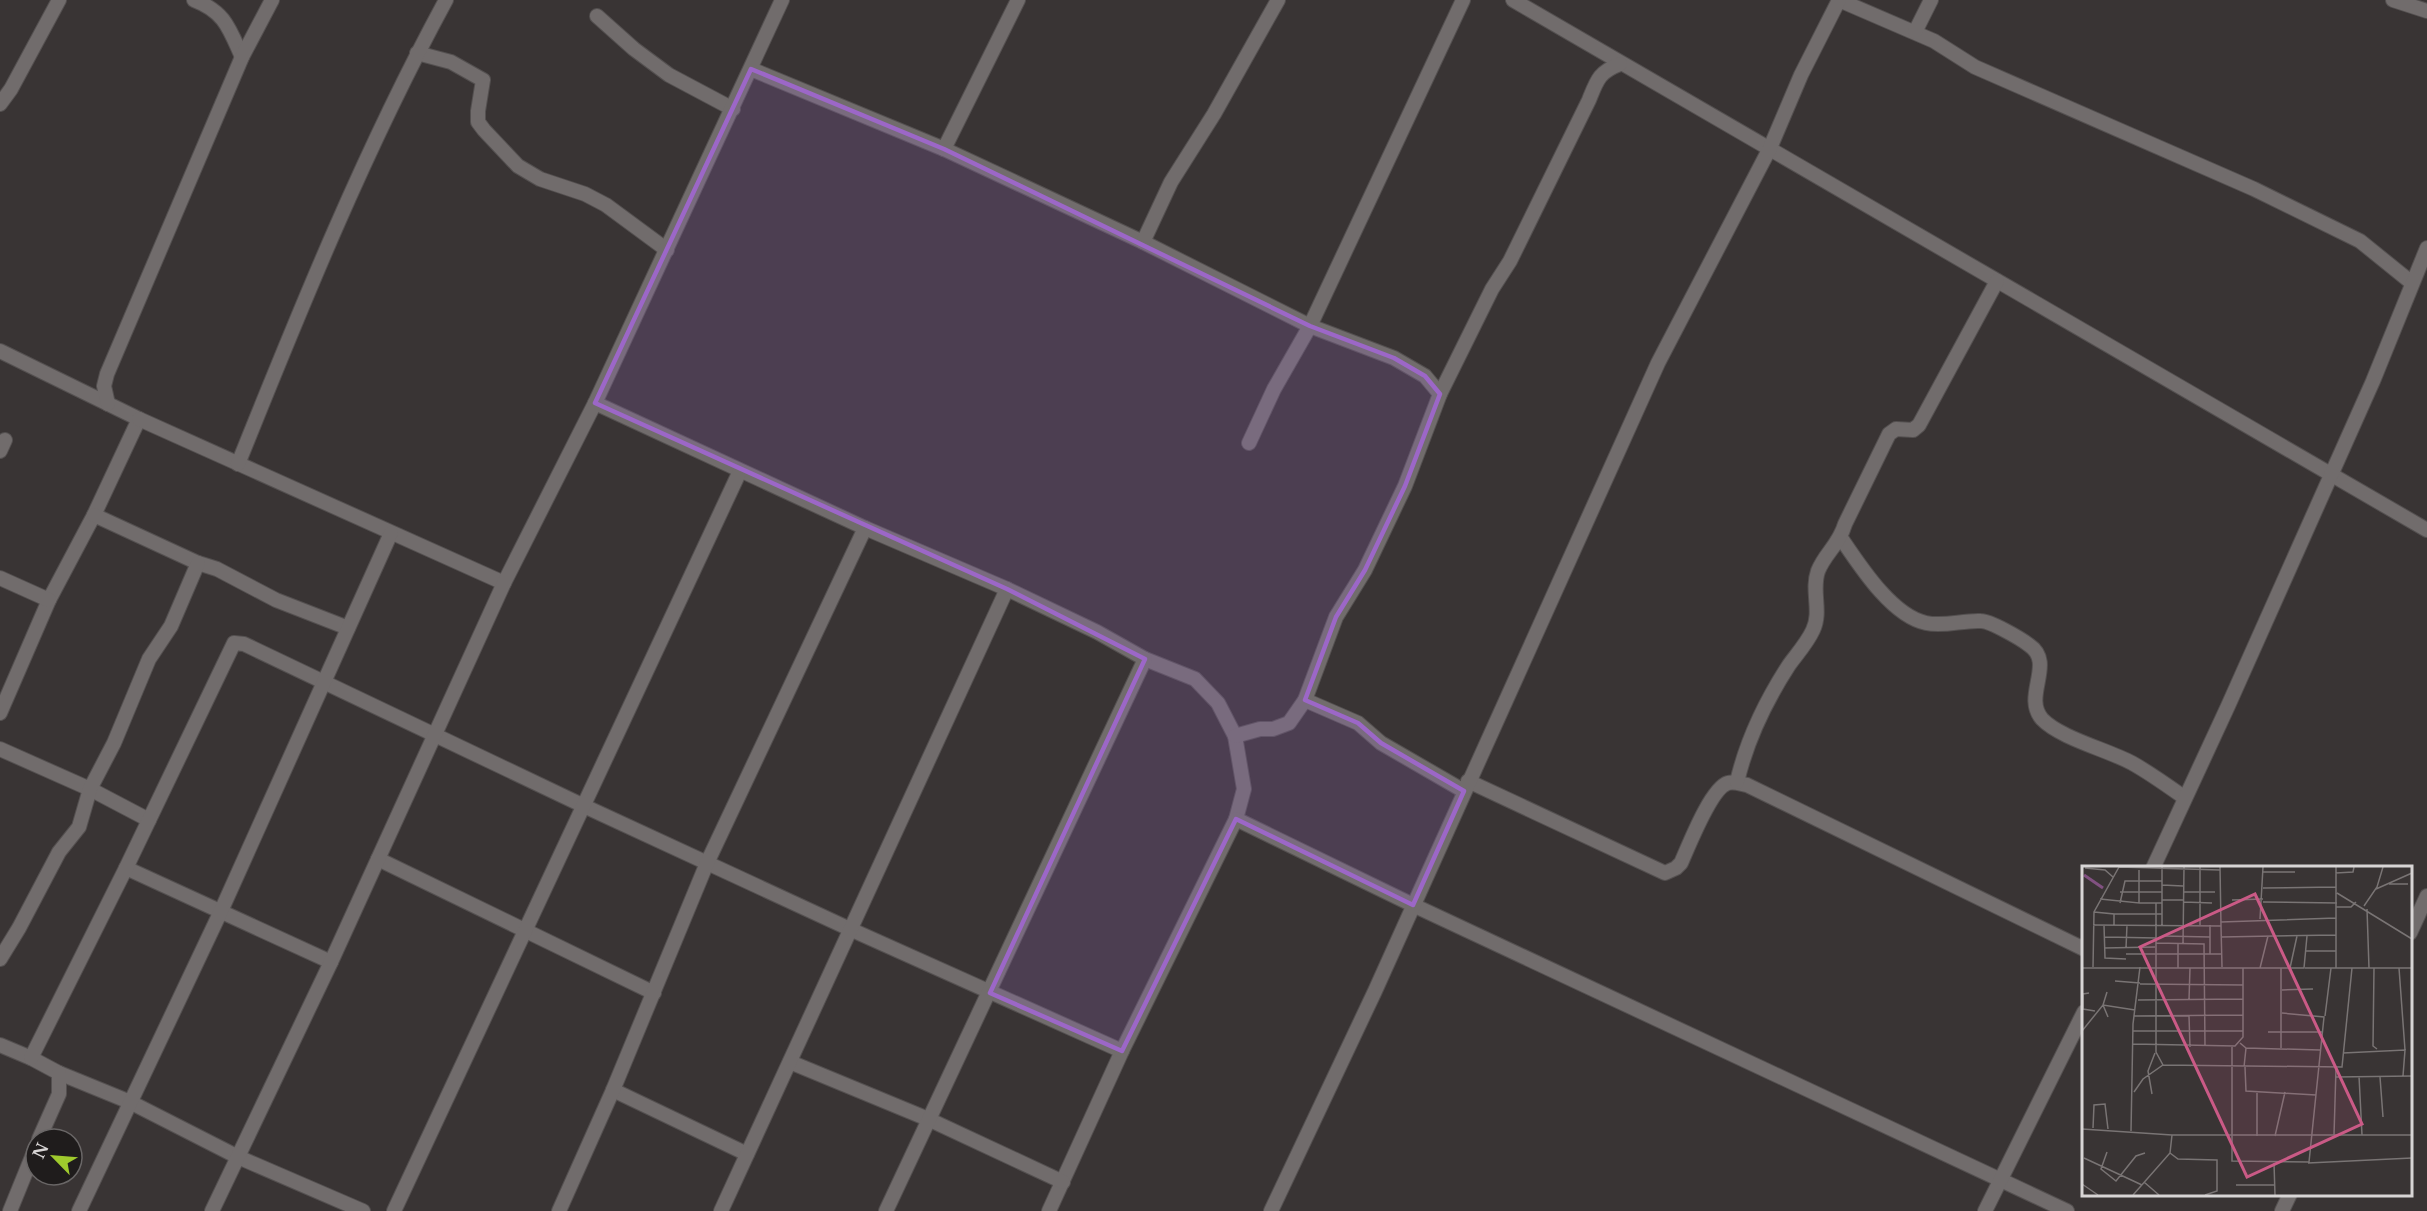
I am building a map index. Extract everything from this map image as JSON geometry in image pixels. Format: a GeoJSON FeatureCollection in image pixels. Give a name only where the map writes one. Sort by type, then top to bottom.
{"type":"FeatureCollection","features":[{"type":"Feature","properties":{"kind":"street"},"geometry":{"type":"LineString","coordinates":[[0,104],[11,89],[59,0]]}},
{"type":"Feature","properties":{"kind":"street"},"geometry":{"type":"LineString","coordinates":[[194,0],[211,6],[226,21],[243,57]]}},
{"type":"Feature","properties":{"kind":"street"},"geometry":{"type":"LineString","coordinates":[[108,404],[104,386],[107,374],[243,57],[272,0]]}},
{"type":"Feature","properties":{"kind":"street"},"geometry":{"type":"LineString","coordinates":[[238,464],[300,311],[385,119],[446,0]]}},
{"type":"Feature","properties":{"kind":"street"},"geometry":{"type":"LineString","coordinates":[[212,1211],[331,962],[504,583],[595,403],[782,0]]}},
{"type":"Feature","properties":{"kind":"street"},"geometry":{"type":"LineString","coordinates":[[944,149],[1018,0]]}},
{"type":"Feature","properties":{"kind":"street"},"geometry":{"type":"LineString","coordinates":[[1143,242],[1171,182],[1214,114],[1278,0]]}},
{"type":"Feature","properties":{"kind":"street"},"geometry":{"type":"LineString","coordinates":[[1250,443],[1274,388],[1310,326],[1462,0]]}},
{"type":"Feature","properties":{"kind":"street"},"geometry":{"type":"LineString","coordinates":[[1513,0],[2427,530]]}},
{"type":"Feature","properties":{"kind":"street"},"geometry":{"type":"LineString","coordinates":[[1272,1211],[1658,363],[1770,148],[1801,75],[1839,0],[1915,33],[1975,67],[2222,174],[2360,241],[2412,283]]}},
{"type":"Feature","properties":{"kind":"street"},"geometry":{"type":"LineString","coordinates":[[1915,33],[1931,0]]}},
{"type":"Feature","properties":{"kind":"street"},"geometry":{"type":"LineString","coordinates":[[2393,0],[2427,11]]}},
{"type":"Feature","properties":{"kind":"street"},"geometry":{"type":"LineString","coordinates":[[597,16],[634,49],[669,75],[733,109]]}},
{"type":"Feature","properties":{"kind":"street"},"geometry":{"type":"LineString","coordinates":[[417,53],[451,62],[483,80],[478,122],[518,166],[540,179],[585,194],[606,205],[667,250]]}},
{"type":"Feature","properties":{"kind":"street"},"geometry":{"type":"LineString","coordinates":[[1235,736],[1260,729],[1273,729],[1289,723],[1305,700],[1336,617],[1365,570],[1405,486],[1440,394],[1492,289],[1510,261],[1589,100],[1596,81],[1606,69],[1620,64]]}},
{"type":"Feature","properties":{"kind":"street"},"geometry":{"type":"LineString","coordinates":[[751,69],[944,149],[1143,242],[1310,326],[1394,358],[1425,376],[1440,394]]}},
{"type":"Feature","properties":{"kind":"street"},"geometry":{"type":"LineString","coordinates":[[2153,866],[2332,474],[2427,248]]}},
{"type":"Feature","properties":{"kind":"street"},"geometry":{"type":"LineString","coordinates":[[1737,782],[1742,758],[1760,715],[1813,631],[1818,615],[1815,585],[1822,562],[1841,538],[1845,524],[1889,434],[1896,429],[1913,430],[1919,425],[1997,281]]}},
{"type":"Feature","properties":{"kind":"street"},"geometry":{"type":"LineString","coordinates":[[0,351],[139,419],[504,583]]}},
{"type":"Feature","properties":{"kind":"street"},"geometry":{"type":"LineString","coordinates":[[595,403],[865,528],[1007,589],[1097,632],[1145,659],[1195,679],[1218,704],[1235,736],[1244,789],[1236,819],[1122,1051],[1049,1211]]}},
{"type":"Feature","properties":{"kind":"street"},"geometry":{"type":"LineString","coordinates":[[0,713],[49,600],[94,515],[139,419]]}},
{"type":"Feature","properties":{"kind":"street"},"geometry":{"type":"LineString","coordinates":[[394,1211],[740,471]]}},
{"type":"Feature","properties":{"kind":"street"},"geometry":{"type":"LineString","coordinates":[[94,515],[198,563],[217,569],[276,600],[348,628]]}},
{"type":"Feature","properties":{"kind":"street"},"geometry":{"type":"LineString","coordinates":[[559,1211],[613,1090],[707,863],[865,528]]}},
{"type":"Feature","properties":{"kind":"street"},"geometry":{"type":"LineString","coordinates":[[79,1211],[220,911],[391,533]]}},
{"type":"Feature","properties":{"kind":"street"},"geometry":{"type":"LineString","coordinates":[[1841,538],[1873,581],[1896,607],[1910,617],[1924,623],[1941,625],[1984,620],[2030,645],[2039,652],[2042,663],[2037,680],[2035,708],[2044,721],[2066,734],[2132,763],[2185,798]]}},
{"type":"Feature","properties":{"kind":"street"},"geometry":{"type":"LineString","coordinates":[[0,959],[59,852],[79,827],[90,789],[114,743],[149,659],[171,626],[198,563]]}},
{"type":"Feature","properties":{"kind":"street"},"geometry":{"type":"LineString","coordinates":[[0,578],[49,600]]}},
{"type":"Feature","properties":{"kind":"street"},"geometry":{"type":"LineString","coordinates":[[721,1211],[1007,589]]}},
{"type":"Feature","properties":{"kind":"street"},"geometry":{"type":"LineString","coordinates":[[31,1058],[126,868],[234,643],[244,644],[584,806],[990,993],[1122,1051]]}},
{"type":"Feature","properties":{"kind":"street"},"geometry":{"type":"LineString","coordinates":[[885,1211],[990,993],[1145,659]]}},
{"type":"Feature","properties":{"kind":"street"},"geometry":{"type":"LineString","coordinates":[[1305,700],[1358,723],[1381,744],[1422,765],[1665,873],[1676,868],[1681,862],[1706,810],[1720,788],[1728,783],[1737,782],[2082,949]]}},
{"type":"Feature","properties":{"kind":"street"},"geometry":{"type":"LineString","coordinates":[[0,749],[90,789],[149,820]]}},
{"type":"Feature","properties":{"kind":"street"},"geometry":{"type":"LineString","coordinates":[[1236,819],[1413,905],[2067,1211]]}},
{"type":"Feature","properties":{"kind":"street"},"geometry":{"type":"LineString","coordinates":[[378,859],[654,993]]}},
{"type":"Feature","properties":{"kind":"street"},"geometry":{"type":"LineString","coordinates":[[126,868],[331,962]]}},
{"type":"Feature","properties":{"kind":"street"},"geometry":{"type":"LineString","coordinates":[[2412,931],[2422,919],[2427,896]]}},
{"type":"Feature","properties":{"kind":"street"},"geometry":{"type":"LineString","coordinates":[[1985,1211],[2082,1016]]}},
{"type":"Feature","properties":{"kind":"street"},"geometry":{"type":"LineString","coordinates":[[0,1045],[58,1073],[129,1102],[238,1157],[363,1211]]}},
{"type":"Feature","properties":{"kind":"street"},"geometry":{"type":"LineString","coordinates":[[790,1062],[928,1119],[1063,1182]]}},
{"type":"Feature","properties":{"kind":"street"},"geometry":{"type":"LineString","coordinates":[[44,1127],[59,1094],[58,1073]]}},
{"type":"Feature","properties":{"kind":"street"},"geometry":{"type":"LineString","coordinates":[[613,1090],[747,1154]]}},
{"type":"Feature","properties":{"kind":"street"},"geometry":{"type":"LineString","coordinates":[[10,1211],[24,1177]]}},
{"type":"Feature","properties":{"kind":"street"},"geometry":{"type":"LineString","coordinates":[[2282,1211],[2289,1196]]}},
{"type":"Feature","properties":{"kind":"highlighted area"},"geometry":{"type":"Polygon","coordinates":[[[751,69],[944,149],[1310,326],[1394,358],[1425,376],[1440,394],[1405,486],[1365,570],[1336,617],[1305,700],[1358,723],[1381,743],[1464,791],[1413,905],[1236,819],[1122,1051],[990,993],[1145,659],[1007,589],[595,403],[751,69]]]}}]}
